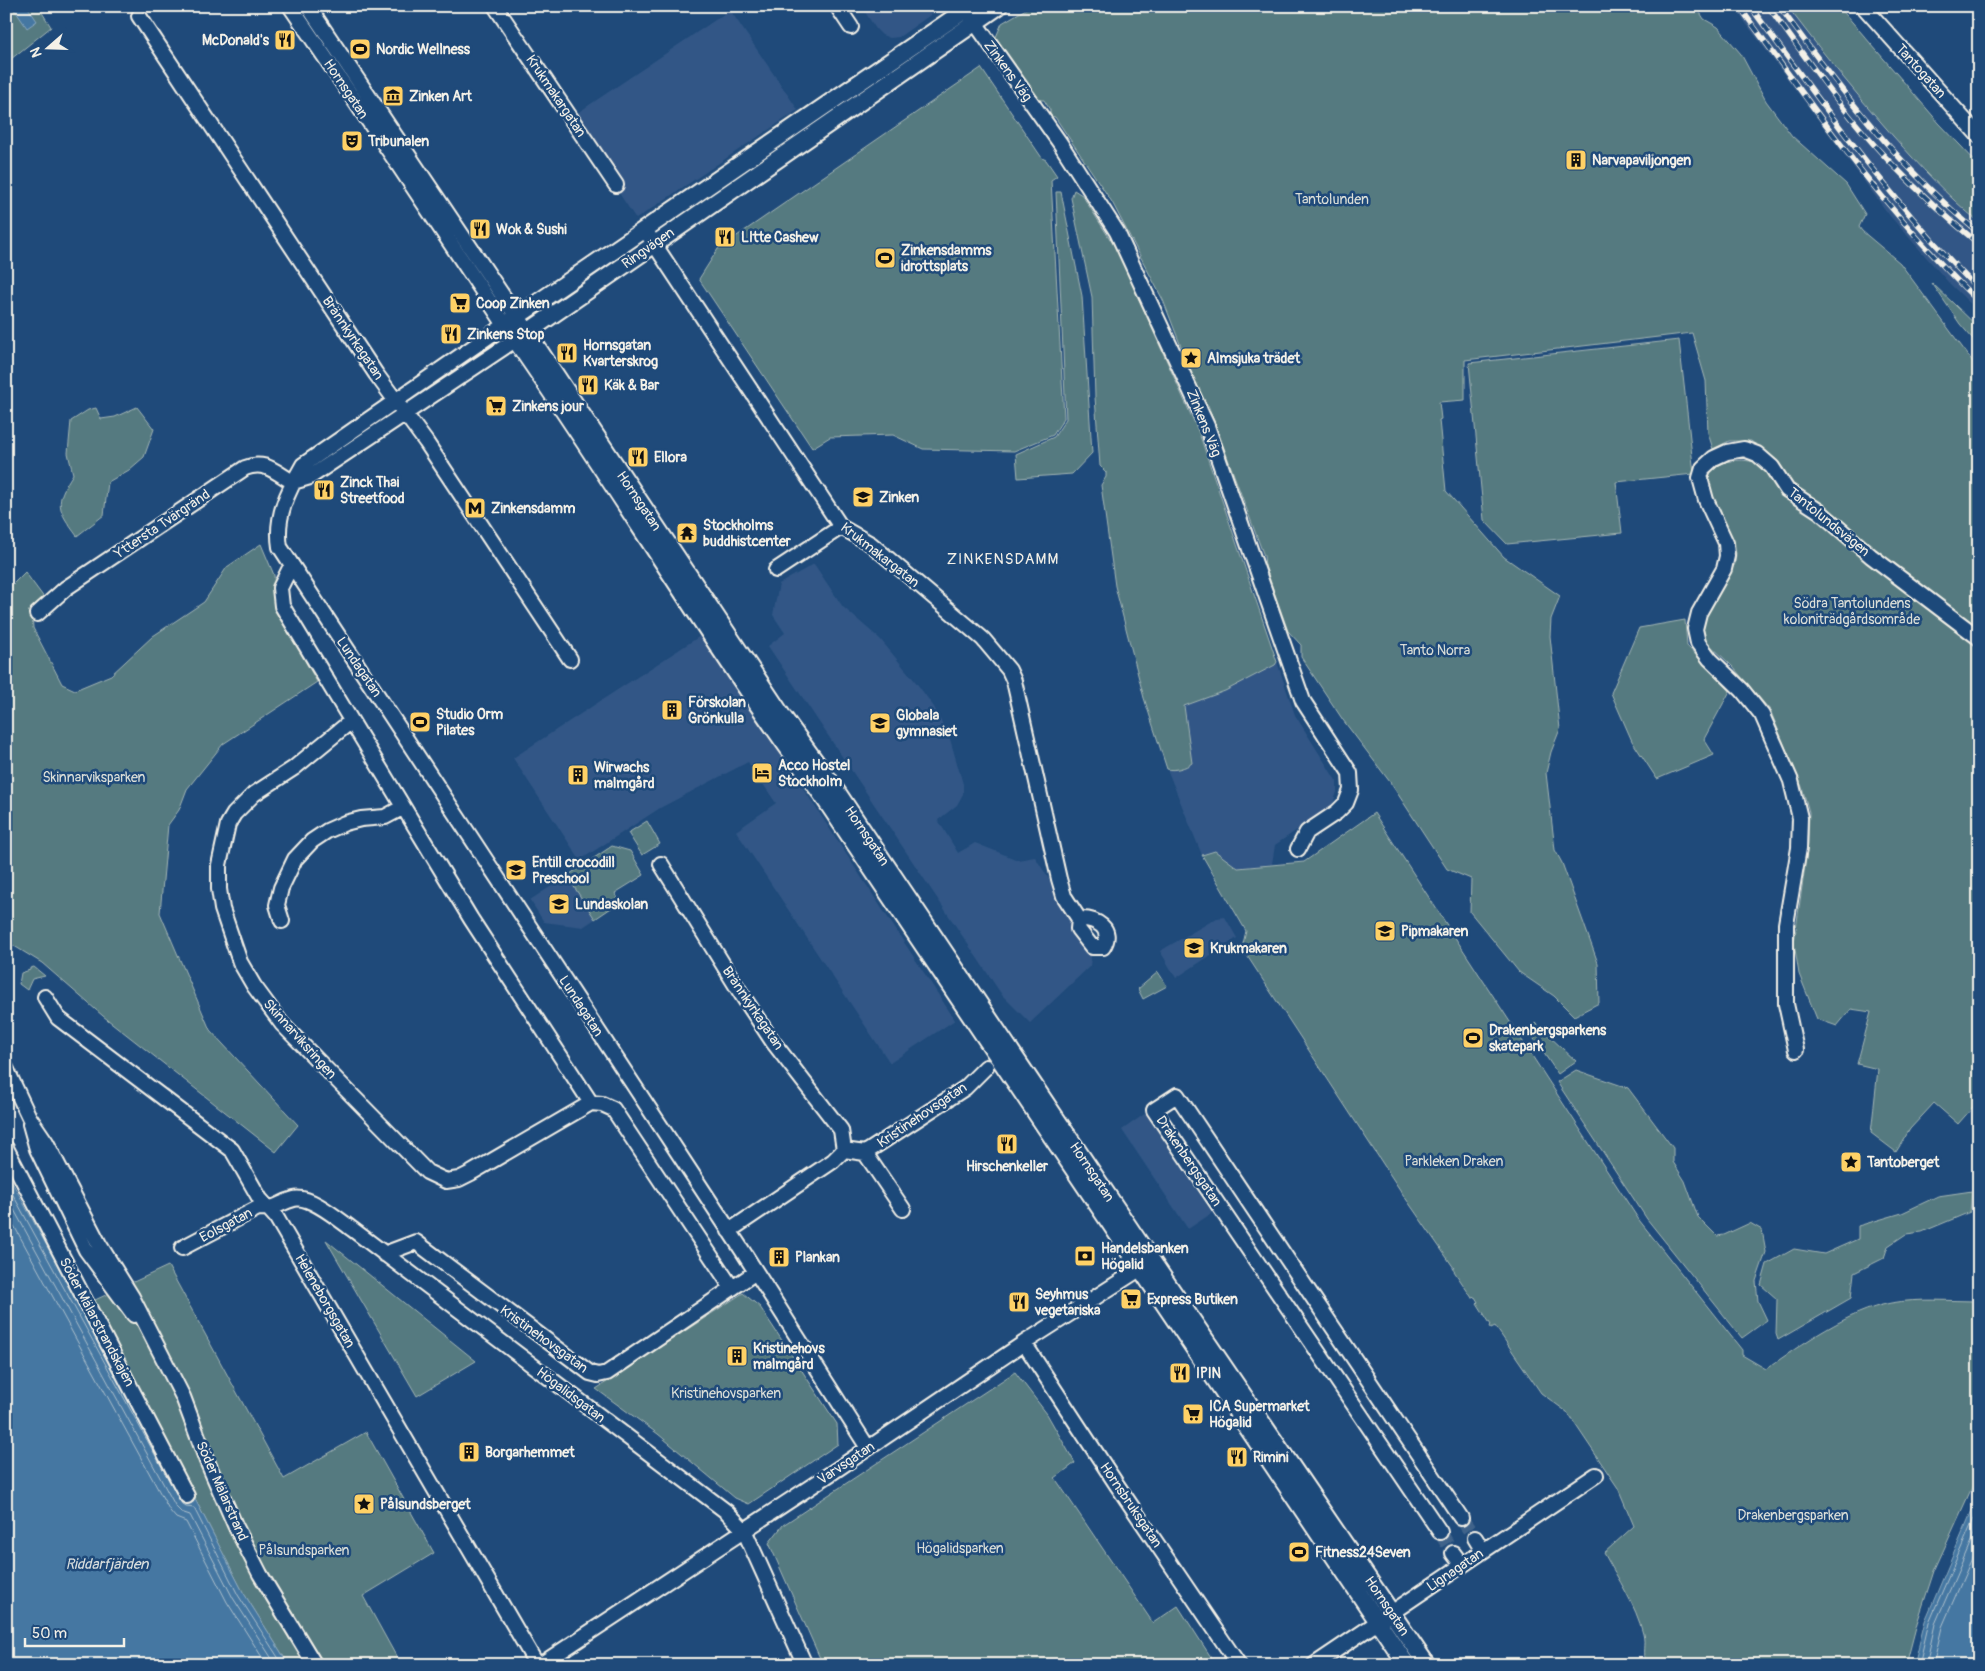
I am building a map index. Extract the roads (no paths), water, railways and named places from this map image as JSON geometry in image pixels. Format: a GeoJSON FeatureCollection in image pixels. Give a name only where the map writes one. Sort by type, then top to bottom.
{"type":"FeatureCollection","features":[{"type":"Feature","properties":{"kind":"main road","name":"Ringvägen"},"geometry":{"type":"LineString","coordinates":[[521,336],[649,237],[970,13],[1000,6]]}},
{"type":"Feature","properties":{"kind":"main road","name":"Ringvägen"},"geometry":{"type":"LineString","coordinates":[[511,321],[649,237]]}},
{"type":"Feature","properties":{"kind":"main road","name":"Hornsgatan"},"geometry":{"type":"LineString","coordinates":[[511,321],[766,718],[996,1043],[1385,1617],[1427,1665]]}},
{"type":"Feature","properties":{"kind":"main road","name":"Hornsgatan"},"geometry":{"type":"LineString","coordinates":[[1385,1617],[1407,1665]]}},
{"type":"Feature","properties":{"kind":"street","name":"Hornsgatan"},"geometry":{"type":"LineString","coordinates":[[290,6],[389,151],[511,321]]}},
{"type":"Feature","properties":{"kind":"street","name":"Hornsgatan"},"geometry":{"type":"LineString","coordinates":[[308,6],[511,321]]}},
{"type":"Feature","properties":{"kind":"street","name":"Krukmakargatan"},"geometry":{"type":"LineString","coordinates":[[495,6],[616,185]]}},
{"type":"Feature","properties":{"kind":"street"},"geometry":{"type":"LineString","coordinates":[[837,6],[851,28]]}},
{"type":"Feature","properties":{"kind":"street","name":"Tantogatan"},"geometry":{"type":"LineString","coordinates":[[1863,6],[1979,136]]}},
{"type":"Feature","properties":{"kind":"street","name":"Zinkens Väg"},"geometry":{"type":"LineString","coordinates":[[970,13],[1060,143],[1117,232],[1207,426],[1303,701],[1350,774],[1351,790],[1346,803],[1338,812],[1307,832],[1298,849]]}},
{"type":"Feature","properties":{"kind":"street","name":"Brännkyrkagatan"},"geometry":{"type":"LineString","coordinates":[[139,16],[376,374],[406,413],[570,659]]}},
{"type":"Feature","properties":{"kind":"street","name":"Krukmakargatan"},"geometry":{"type":"LineString","coordinates":[[649,237],[841,527],[871,544],[984,639],[1008,670],[1014,682],[1059,879],[1064,896],[1079,918]]}},
{"type":"Feature","properties":{"kind":"street","name":"Ringvägen"},"geometry":{"type":"LineString","coordinates":[[279,520],[285,497],[303,465],[511,321]]}},
{"type":"Feature","properties":{"kind":"street","name":"Ringvägen"},"geometry":{"type":"LineString","coordinates":[[293,482],[310,477],[521,336]]}},
{"type":"Feature","properties":{"kind":"street","name":"Tantolundsvägen"},"geometry":{"type":"LineString","coordinates":[[1796,1050],[1786,1004],[1786,924],[1799,848],[1800,818],[1791,781],[1762,715],[1742,690],[1710,659],[1698,643],[1695,629],[1699,613],[1724,569],[1727,556],[1726,542],[1706,500],[1700,478],[1703,468],[1714,458],[1727,452],[1744,449],[1757,454],[1772,468],[1787,490],[1819,511],[1870,556],[1979,638]]}},
{"type":"Feature","properties":{"kind":"street","name":"Yttersta Tvärgränd"},"geometry":{"type":"LineString","coordinates":[[37,614],[66,588],[245,468],[255,464],[263,464],[293,482]]}},
{"type":"Feature","properties":{"kind":"street","name":"Lundagatan"},"geometry":{"type":"LineString","coordinates":[[279,520],[280,547],[291,566],[729,1230],[868,1448]]}},
{"type":"Feature","properties":{"kind":"street"},"geometry":{"type":"LineString","coordinates":[[776,570],[841,527]]}},
{"type":"Feature","properties":{"kind":"street"},"geometry":{"type":"LineString","coordinates":[[291,566],[280,588],[282,606],[402,808],[476,927],[591,1103],[602,1104],[613,1109],[732,1288]]}},
{"type":"Feature","properties":{"kind":"street","name":"Skinnarviksringen"},"geometry":{"type":"LineString","coordinates":[[350,722],[294,768],[242,804],[228,824],[219,865],[220,899],[233,945],[254,986],[282,1024],[415,1160],[427,1172],[446,1181],[459,1179],[471,1173],[591,1103]]}},
{"type":"Feature","properties":{"kind":"street"},"geometry":{"type":"LineString","coordinates":[[282,921],[277,905],[282,888],[296,859],[312,841],[327,831],[345,823],[361,819],[385,817],[402,808]]}},
{"type":"Feature","properties":{"kind":"street","name":"Brännkyrkagatan"},"geometry":{"type":"LineString","coordinates":[[661,864],[773,1042],[842,1130],[844,1150]]}},
{"type":"Feature","properties":{"kind":"street","name":"Heleneborgsgatan"},"geometry":{"type":"LineString","coordinates":[[45,997],[58,1018],[232,1150],[260,1199],[271,1209],[538,1665]]}},
{"type":"Feature","properties":{"kind":"street","name":"Kristinehovsgatan"},"geometry":{"type":"LineString","coordinates":[[844,1150],[865,1153],[965,1088],[986,1067]]}},
{"type":"Feature","properties":{"kind":"street","name":"Söder Mälarstrand"},"geometry":{"type":"LineString","coordinates":[[6,1068],[29,1117],[37,1149],[86,1250],[114,1290],[153,1339],[183,1397],[207,1461],[235,1525],[260,1574],[315,1665]]}},
{"type":"Feature","properties":{"kind":"street","name":"Drakenbergsgatan"},"geometry":{"type":"LineString","coordinates":[[1440,1532],[1154,1110],[1177,1095],[1461,1518]]}},
{"type":"Feature","properties":{"kind":"street","name":"Söder Mälarstrandskajen"},"geometry":{"type":"LineString","coordinates":[[6,1148],[187,1496]]}},
{"type":"Feature","properties":{"kind":"street"},"geometry":{"type":"LineString","coordinates":[[729,1230],[833,1161],[844,1150]]}},
{"type":"Feature","properties":{"kind":"street"},"geometry":{"type":"LineString","coordinates":[[865,1153],[903,1209]]}},
{"type":"Feature","properties":{"kind":"street","name":"Högalidsgatan"},"geometry":{"type":"LineString","coordinates":[[271,1209],[295,1198],[307,1198],[727,1512],[744,1530],[806,1665]]}},
{"type":"Feature","properties":{"kind":"street","name":"Eolsgatan"},"geometry":{"type":"LineString","coordinates":[[182,1248],[258,1208],[271,1209]]}},
{"type":"Feature","properties":{"kind":"street","name":"Kristinehovsgatan"},"geometry":{"type":"LineString","coordinates":[[384,1254],[416,1242],[590,1373],[598,1375],[607,1373],[756,1272]]}},
{"type":"Feature","properties":{"kind":"street","name":"Varvsgatan"},"geometry":{"type":"LineString","coordinates":[[538,1665],[1024,1343],[1146,1265]]}},
{"type":"Feature","properties":{"kind":"street","name":"Hornsbruksgatan"},"geometry":{"type":"LineString","coordinates":[[1024,1343],[1117,1485],[1240,1665]]}},
{"type":"Feature","properties":{"kind":"street","name":"Lignagatan"},"geometry":{"type":"LineString","coordinates":[[1314,1665],[1596,1475]]}},
{"type":"Feature","properties":{"kind":"street"},"geometry":{"type":"LineString","coordinates":[[1475,1538],[1483,1551]]}},
{"type":"Feature","properties":{"kind":"street"},"geometry":{"type":"LineString","coordinates":[[1453,1553],[1462,1565]]}},
{"type":"Feature","properties":{"kind":"water"},"geometry":{"type":"Polygon","coordinates":[[[12,6],[27,6],[37,21],[27,28],[12,6]]]}},
{"type":"Feature","properties":{"kind":"water","name":"Riddarfjärden"},"geometry":{"type":"Polygon","coordinates":[[[6,1171],[187,1503],[195,1499],[243,1592],[289,1665],[6,1665],[6,1171]]]}},
{"type":"Feature","properties":{"kind":"water"},"geometry":{"type":"Polygon","coordinates":[[[1979,1494],[1979,1665],[1914,1665],[1925,1621],[1979,1494]]]}},
{"type":"Feature","properties":{"kind":"tunnel"},"geometry":{"type":"LineString","coordinates":[[1461,1518],[1475,1538]]}},
{"type":"Feature","properties":{"kind":"tunnel"},"geometry":{"type":"LineString","coordinates":[[1440,1532],[1453,1553]]}},
{"type":"Feature","properties":{"kind":"railway"},"geometry":{"type":"LineString","coordinates":[[1739,6],[1882,197],[1945,268],[1979,302]]}},
{"type":"Feature","properties":{"kind":"railway"},"geometry":{"type":"LineString","coordinates":[[1750,6],[1831,116],[1888,188],[1947,257],[1979,290]]}},
{"type":"Feature","properties":{"kind":"railway"},"geometry":{"type":"LineString","coordinates":[[1768,6],[1826,86],[1873,144],[1922,194],[1979,244]]}},
{"type":"Feature","properties":{"kind":"railway"},"geometry":{"type":"LineString","coordinates":[[1779,6],[1824,67],[1897,155],[1950,208],[1979,233]]}},
{"type":"Feature","properties":{"kind":"place","name":"McDonald's"},"geometry":{"type":"Point","coordinates":[285,40]}},
{"type":"Feature","properties":{"kind":"place","name":"Nordic Wellness"},"geometry":{"type":"Point","coordinates":[360,49]}},
{"type":"Feature","properties":{"kind":"place","name":"Zinken Art"},"geometry":{"type":"Point","coordinates":[393,96]}},
{"type":"Feature","properties":{"kind":"place","name":"Tribunalen"},"geometry":{"type":"Point","coordinates":[352,141]}},
{"type":"Feature","properties":{"kind":"place","name":"Narvapaviljongen"},"geometry":{"type":"Point","coordinates":[1576,160]}},
{"type":"Feature","properties":{"kind":"place","name":"Wok & Sushi"},"geometry":{"type":"Point","coordinates":[480,229]}},
{"type":"Feature","properties":{"kind":"place","name":"LItte Cashew"},"geometry":{"type":"Point","coordinates":[725,237]}},
{"type":"Feature","properties":{"kind":"place","name":"Zinkensdamms idrottsplats"},"geometry":{"type":"Point","coordinates":[885,258]}},
{"type":"Feature","properties":{"kind":"place","name":"Coop Zinken"},"geometry":{"type":"Point","coordinates":[460,303]}},
{"type":"Feature","properties":{"kind":"place","name":"Zinkens Stop"},"geometry":{"type":"Point","coordinates":[451,334]}},
{"type":"Feature","properties":{"kind":"place","name":"Hornsgatan Kvarterskrog"},"geometry":{"type":"Point","coordinates":[567,353]}},
{"type":"Feature","properties":{"kind":"place","name":"Almsjuka trädet"},"geometry":{"type":"Point","coordinates":[1191,358]}},
{"type":"Feature","properties":{"kind":"place","name":"Käk & Bar"},"geometry":{"type":"Point","coordinates":[588,385]}},
{"type":"Feature","properties":{"kind":"place","name":"Zinkens jour"},"geometry":{"type":"Point","coordinates":[496,406]}},
{"type":"Feature","properties":{"kind":"place","name":"Ellora"},"geometry":{"type":"Point","coordinates":[638,457]}},
{"type":"Feature","properties":{"kind":"place","name":"Zinck Thai Streetfood"},"geometry":{"type":"Point","coordinates":[324,490]}},
{"type":"Feature","properties":{"kind":"place","name":"Zinken"},"geometry":{"type":"Point","coordinates":[863,497]}},
{"type":"Feature","properties":{"kind":"place","name":"Zinkensdamm"},"geometry":{"type":"Point","coordinates":[475,508]}},
{"type":"Feature","properties":{"kind":"place","name":"Stockholms buddhistcenter"},"geometry":{"type":"Point","coordinates":[687,533]}},
{"type":"Feature","properties":{"kind":"place","name":"Förskolan Grönkulla"},"geometry":{"type":"Point","coordinates":[672,710]}},
{"type":"Feature","properties":{"kind":"place","name":"Studio Orm Pilates"},"geometry":{"type":"Point","coordinates":[420,722]}},
{"type":"Feature","properties":{"kind":"place","name":"Globala gymnasiet"},"geometry":{"type":"Point","coordinates":[880,723]}},
{"type":"Feature","properties":{"kind":"place","name":"Acco Hostel Stockholm"},"geometry":{"type":"Point","coordinates":[762,773]}},
{"type":"Feature","properties":{"kind":"place","name":"Wirwachs malmgård"},"geometry":{"type":"Point","coordinates":[578,775]}},
{"type":"Feature","properties":{"kind":"place","name":"Entill crocodill Preschool"},"geometry":{"type":"Point","coordinates":[516,870]}},
{"type":"Feature","properties":{"kind":"place","name":"Lundaskolan"},"geometry":{"type":"Point","coordinates":[559,904]}},
{"type":"Feature","properties":{"kind":"place","name":"Pipmakaren"},"geometry":{"type":"Point","coordinates":[1385,931]}},
{"type":"Feature","properties":{"kind":"place","name":"Krukmakaren"},"geometry":{"type":"Point","coordinates":[1194,948]}},
{"type":"Feature","properties":{"kind":"place","name":"Drakenbergsparkens skatepark"},"geometry":{"type":"Point","coordinates":[1473,1038]}},
{"type":"Feature","properties":{"kind":"place","name":"Hirschenkeller"},"geometry":{"type":"Point","coordinates":[1007,1144]}},
{"type":"Feature","properties":{"kind":"place","name":"Tantoberget"},"geometry":{"type":"Point","coordinates":[1851,1162]}},
{"type":"Feature","properties":{"kind":"place","name":"Handelsbanken Högalid"},"geometry":{"type":"Point","coordinates":[1085,1256]}},
{"type":"Feature","properties":{"kind":"place","name":"Plankan"},"geometry":{"type":"Point","coordinates":[779,1257]}},
{"type":"Feature","properties":{"kind":"place","name":"Express Butiken"},"geometry":{"type":"Point","coordinates":[1131,1299]}},
{"type":"Feature","properties":{"kind":"place","name":"Seyhmus vegetariska"},"geometry":{"type":"Point","coordinates":[1019,1302]}},
{"type":"Feature","properties":{"kind":"place","name":"Kristinehovs malmgård"},"geometry":{"type":"Point","coordinates":[737,1356]}},
{"type":"Feature","properties":{"kind":"place","name":"IPIN"},"geometry":{"type":"Point","coordinates":[1180,1373]}},
{"type":"Feature","properties":{"kind":"place","name":"ICA Supermarket Högalid"},"geometry":{"type":"Point","coordinates":[1193,1414]}},
{"type":"Feature","properties":{"kind":"place","name":"Borgarhemmet"},"geometry":{"type":"Point","coordinates":[469,1452]}},
{"type":"Feature","properties":{"kind":"place","name":"Rimini"},"geometry":{"type":"Point","coordinates":[1237,1457]}},
{"type":"Feature","properties":{"kind":"place","name":"Pålsundsberget"},"geometry":{"type":"Point","coordinates":[364,1504]}},
{"type":"Feature","properties":{"kind":"place","name":"Fitness24Seven"},"geometry":{"type":"Point","coordinates":[1299,1552]}},
{"type":"Feature","properties":{"kind":"district","name":"ZINKENSDAMM"},"geometry":{"type":"Point","coordinates":[1003,559]}},
{"type":"Feature","properties":{"kind":"park label","name":"Tantolunden"},"geometry":{"type":"Point","coordinates":[1332,199]}},
{"type":"Feature","properties":{"kind":"park label","name":"Södra Tantolundens koloniträdgårdsområde"},"geometry":{"type":"Point","coordinates":[1852,612]}},
{"type":"Feature","properties":{"kind":"park label","name":"Tanto Norra"},"geometry":{"type":"Point","coordinates":[1435,650]}},
{"type":"Feature","properties":{"kind":"park label","name":"Skinnarviksparken"},"geometry":{"type":"Point","coordinates":[94,777]}},
{"type":"Feature","properties":{"kind":"park label","name":"Parkleken Draken"},"geometry":{"type":"Point","coordinates":[1454,1161]}},
{"type":"Feature","properties":{"kind":"park label","name":"Kristinehovsparken"},"geometry":{"type":"Point","coordinates":[726,1393]}},
{"type":"Feature","properties":{"kind":"park label","name":"Drakenbergsparken"},"geometry":{"type":"Point","coordinates":[1793,1515]}},
{"type":"Feature","properties":{"kind":"park label","name":"Högalidsparken"},"geometry":{"type":"Point","coordinates":[960,1548]}},
{"type":"Feature","properties":{"kind":"park label","name":"Pålsundsparken"},"geometry":{"type":"Point","coordinates":[304,1550]}}]}
